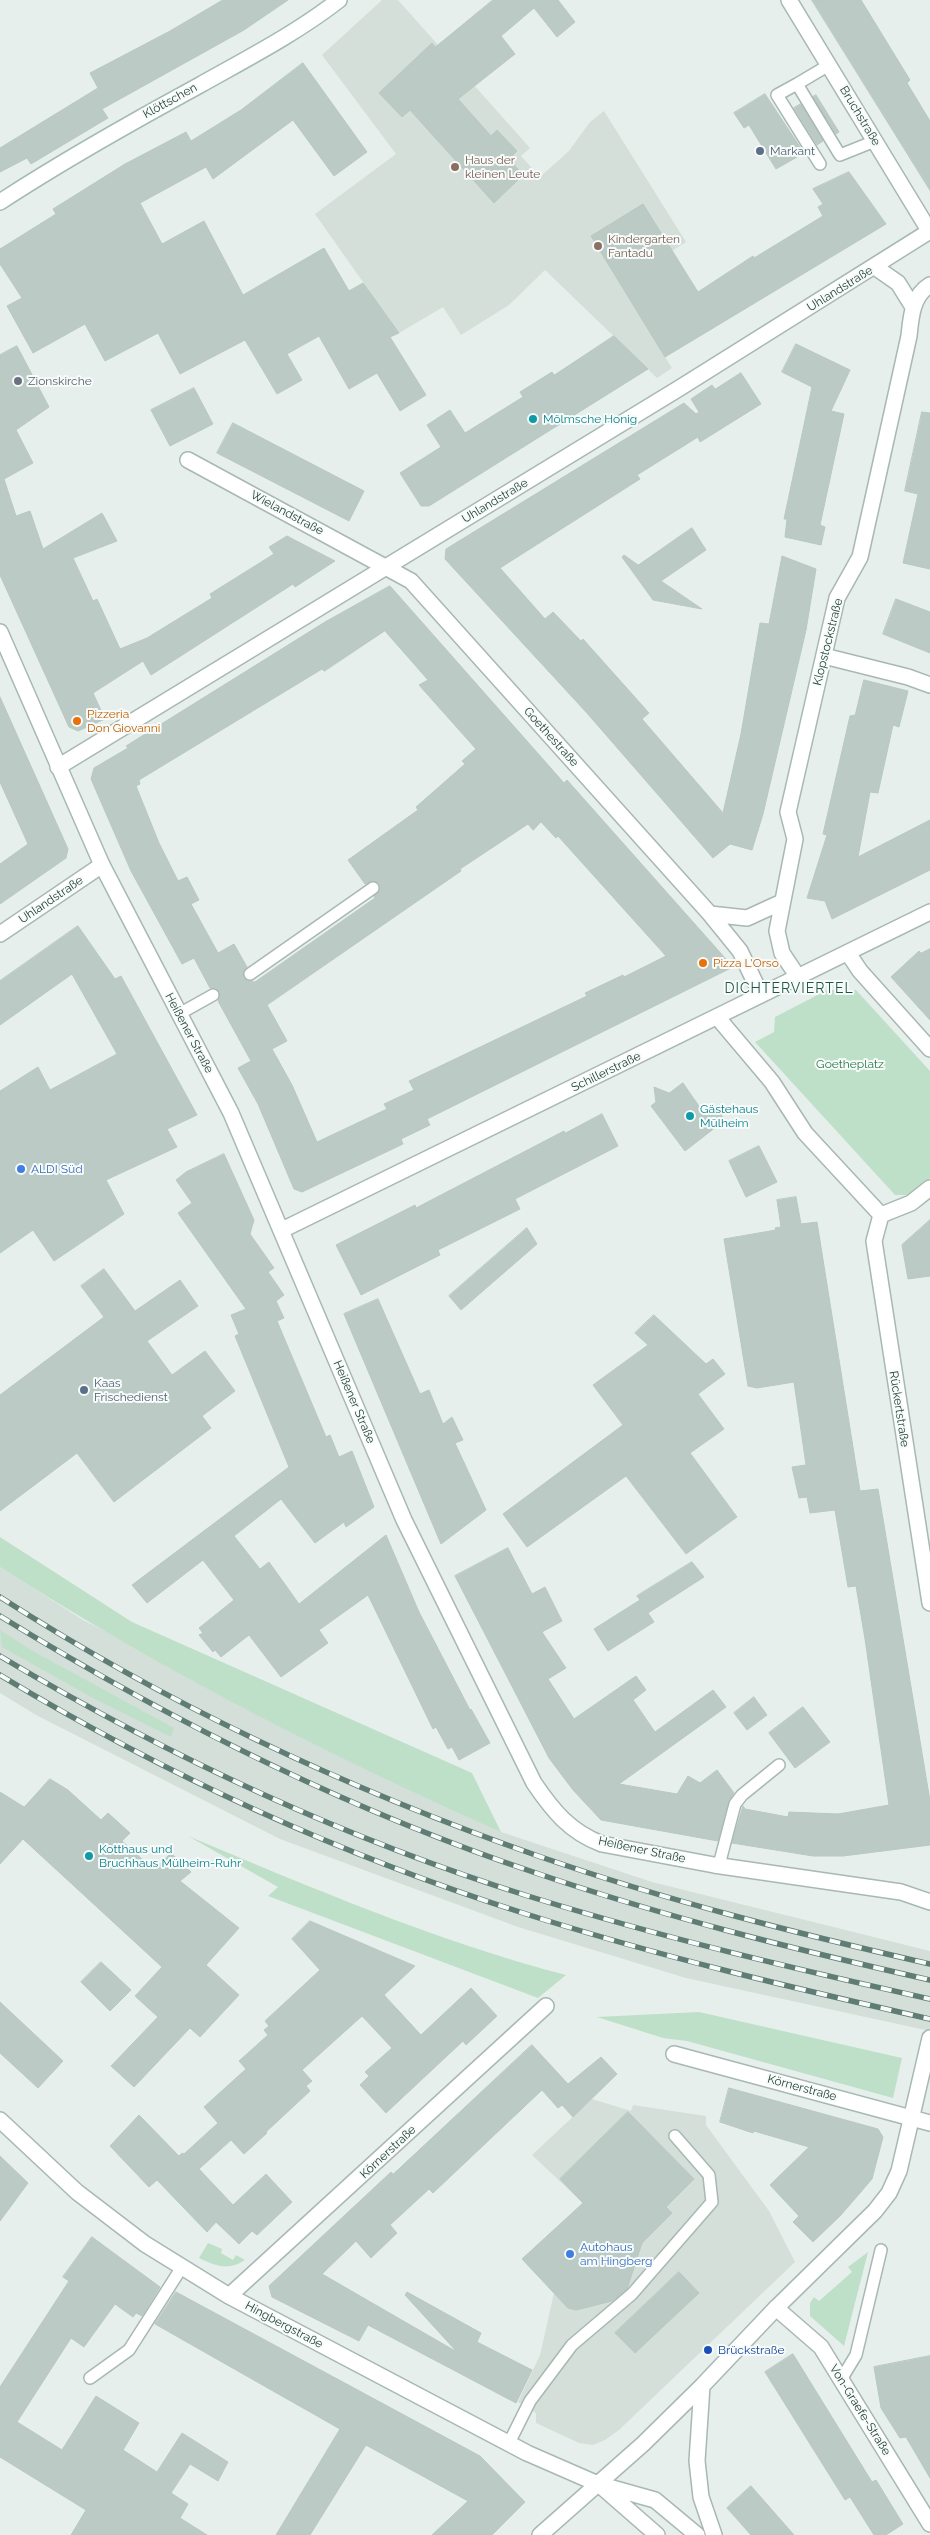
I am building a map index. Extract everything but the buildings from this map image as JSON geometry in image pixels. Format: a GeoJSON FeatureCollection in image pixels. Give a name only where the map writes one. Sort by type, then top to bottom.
{"type":"FeatureCollection","features":[{"type":"Feature","properties":{"kind":"street","name":"Klöttschen"},"geometry":{"type":"LineString","coordinates":[[0,202],[120,129],[264,51],[310,23],[339,0]]}},
{"type":"Feature","properties":{"kind":"street","name":"Bruchstraße"},"geometry":{"type":"LineString","coordinates":[[789,0],[930,231]]}},
{"type":"Feature","properties":{"kind":"street","name":"Uhlandstraße"},"geometry":{"type":"LineString","coordinates":[[58,766],[387,567],[875,267],[930,231]]}},
{"type":"Feature","properties":{"kind":"street"},"geometry":{"type":"LineString","coordinates":[[875,267],[898,283],[913,307]]}},
{"type":"Feature","properties":{"kind":"street","name":"Klopstockstraße"},"geometry":{"type":"LineString","coordinates":[[798,977],[782,953],[777,931],[795,840],[788,812],[837,598],[860,557],[909,336],[913,307],[924,289],[930,286]]}},
{"type":"Feature","properties":{"kind":"street","name":"Wielandstraße"},"geometry":{"type":"LineString","coordinates":[[188,460],[387,567]]}},
{"type":"Feature","properties":{"kind":"street","name":"Goethestraße"},"geometry":{"type":"LineString","coordinates":[[387,567],[410,581],[710,914],[740,951],[761,996]]}},
{"type":"Feature","properties":{"kind":"street","name":"Heißener Straße"},"geometry":{"type":"LineString","coordinates":[[0,632],[102,865],[231,1113],[404,1520],[534,1784],[552,1810],[569,1827],[586,1838],[602,1844],[719,1865],[901,1892],[930,1902]]}},
{"type":"Feature","properties":{"kind":"street"},"geometry":{"type":"LineString","coordinates":[[824,656],[908,677],[930,685]]}},
{"type":"Feature","properties":{"kind":"street","name":"Uhlandstraße"},"geometry":{"type":"LineString","coordinates":[[0,934],[102,865]]}},
{"type":"Feature","properties":{"kind":"street"},"geometry":{"type":"LineString","coordinates":[[710,914],[747,918],[782,902]]}},
{"type":"Feature","properties":{"kind":"street","name":"Schillerstraße"},"geometry":{"type":"LineString","coordinates":[[282,1230],[718,1018],[930,912]]}},
{"type":"Feature","properties":{"kind":"street"},"geometry":{"type":"LineString","coordinates":[[848,953],[860,971],[930,1050]]}},
{"type":"Feature","properties":{"kind":"street"},"geometry":{"type":"LineString","coordinates":[[718,1018],[772,1082],[805,1133],[881,1215],[912,1204],[930,1188]]}},
{"type":"Feature","properties":{"kind":"street","name":"Rückertstraße"},"geometry":{"type":"LineString","coordinates":[[881,1215],[874,1242],[930,1603]]}},
{"type":"Feature","properties":{"kind":"street","name":"Körnerstraße"},"geometry":{"type":"LineString","coordinates":[[229,2296],[546,2006]]}},
{"type":"Feature","properties":{"kind":"street"},"geometry":{"type":"LineString","coordinates":[[540,2535],[643,2444],[702,2386],[776,2308],[875,2211],[889,2194],[899,2171],[930,2038]]}},
{"type":"Feature","properties":{"kind":"street","name":"Körnerstraße"},"geometry":{"type":"LineString","coordinates":[[674,2054],[930,2123]]}},
{"type":"Feature","properties":{"kind":"street","name":"Hingbergstraße"},"geometry":{"type":"LineString","coordinates":[[0,2120],[77,2192],[144,2244],[229,2296],[509,2443],[598,2484],[655,2500],[697,2535]]}},
{"type":"Feature","properties":{"kind":"street","name":"Von-Graefe-Straße"},"geometry":{"type":"LineString","coordinates":[[776,2308],[821,2347],[842,2378],[930,2524]]}},
{"type":"Feature","properties":{"kind":"street"},"geometry":{"type":"LineString","coordinates":[[702,2386],[697,2461],[701,2497],[714,2535]]}},
{"type":"Feature","properties":{"kind":"street","name":"Hingbergstraße"},"geometry":{"type":"LineString","coordinates":[[598,2484],[657,2535]]}},
{"type":"Feature","properties":{"kind":"lane"},"geometry":{"type":"LineString","coordinates":[[820,164],[777,94],[829,65]]}},
{"type":"Feature","properties":{"kind":"lane"},"geometry":{"type":"LineString","coordinates":[[797,84],[840,155],[875,141]]}},
{"type":"Feature","properties":{"kind":"lane"},"geometry":{"type":"LineString","coordinates":[[250,974],[373,888]]}},
{"type":"Feature","properties":{"kind":"lane"},"geometry":{"type":"LineString","coordinates":[[179,1014],[213,995]]}},
{"type":"Feature","properties":{"kind":"lane"},"geometry":{"type":"LineString","coordinates":[[719,1865],[731,1813],[735,1804],[742,1795],[779,1764]]}},
{"type":"Feature","properties":{"kind":"lane"},"geometry":{"type":"LineString","coordinates":[[509,2443],[530,2401],[572,2345],[632,2294],[712,2202],[709,2175],[675,2136]]}},
{"type":"Feature","properties":{"kind":"lane"},"geometry":{"type":"LineString","coordinates":[[842,2378],[856,2355],[881,2250]]}},
{"type":"Feature","properties":{"kind":"lane"},"geometry":{"type":"LineString","coordinates":[[90,2378],[129,2350],[182,2267]]}},
{"type":"Feature","properties":{"kind":"shaded area","name":"Haus der kleinen Leute"},"geometry":{"type":"Polygon","coordinates":[[[382,0],[398,0],[530,148],[521,156],[540,177],[569,151],[590,122],[604,111],[686,242],[672,251],[640,315],[672,368],[657,378],[545,270],[509,305],[461,335],[443,307],[399,333],[315,214],[396,154],[322,55],[382,0]]]}},
{"type":"Feature","properties":{"kind":"shaded area"},"geometry":{"type":"Polygon","coordinates":[[[0,1567],[83,1620],[501,1832],[652,1882],[930,1951],[930,2031],[686,1978],[518,1927],[280,1839],[36,1715],[0,1693],[0,1567]]]}},
{"type":"Feature","properties":{"kind":"shaded area"},"geometry":{"type":"Polygon","coordinates":[[[592,2099],[631,2111],[633,2105],[706,2116],[706,2125],[769,2211],[795,2262],[619,2430],[605,2440],[593,2445],[579,2443],[536,2423],[536,2413],[518,2402],[540,2355],[554,2293],[522,2259],[583,2203],[532,2155],[592,2099]]]}},
{"type":"Feature","properties":{"kind":"green space","name":"Goetheplatz"},"geometry":{"type":"Polygon","coordinates":[[[827,990],[856,990],[930,1071],[930,1178],[910,1195],[895,1195],[755,1042],[774,1032],[775,1017],[827,990]]]}},
{"type":"Feature","properties":{"kind":"green space"},"geometry":{"type":"Polygon","coordinates":[[[0,1537],[132,1622],[472,1773],[501,1832],[308,1741],[121,1641],[0,1567],[0,1537]]]}},
{"type":"Feature","properties":{"kind":"green space"},"geometry":{"type":"Polygon","coordinates":[[[0,1630],[31,1650],[174,1728],[171,1737],[91,1697],[2,1647],[0,1630]]]}},
{"type":"Feature","properties":{"kind":"green space"},"geometry":{"type":"Polygon","coordinates":[[[188,1836],[328,1894],[422,1930],[566,1975],[538,1998],[268,1896],[278,1887],[188,1836]]]}},
{"type":"Feature","properties":{"kind":"green space"},"geometry":{"type":"Polygon","coordinates":[[[699,2012],[902,2058],[893,2098],[687,2041],[663,2038],[597,2017],[699,2012]]]}},
{"type":"Feature","properties":{"kind":"green space"},"geometry":{"type":"Polygon","coordinates":[[[208,2243],[222,2249],[221,2253],[233,2260],[236,2255],[245,2260],[233,2265],[222,2266],[199,2258],[208,2243]]]}},
{"type":"Feature","properties":{"kind":"green space"},"geometry":{"type":"Polygon","coordinates":[[[868,2252],[844,2346],[810,2316],[810,2303],[814,2297],[819,2301],[852,2272],[848,2267],[868,2252]]]}},
{"type":"Feature","properties":{"kind":"railway"},"geometry":{"type":"LineString","coordinates":[[0,1597],[129,1674],[195,1709],[263,1743],[400,1804],[541,1857],[637,1888],[783,1929],[930,1964]]}},
{"type":"Feature","properties":{"kind":"railway"},"geometry":{"type":"LineString","coordinates":[[0,1616],[129,1691],[194,1726],[261,1760],[397,1821],[536,1873],[633,1904],[781,1945],[930,1980]]}},
{"type":"Feature","properties":{"kind":"railway"},"geometry":{"type":"LineString","coordinates":[[0,1656],[127,1727],[191,1760],[323,1821],[391,1848],[459,1873],[578,1911],[678,1939],[930,1999]]}},
{"type":"Feature","properties":{"kind":"railway"},"geometry":{"type":"LineString","coordinates":[[0,1675],[125,1746],[190,1779],[321,1838],[455,1890],[573,1929],[675,1957],[930,2019]]}},
{"type":"Feature","properties":{"kind":"place","name":"Markant"},"geometry":{"type":"Point","coordinates":[760,151]}},
{"type":"Feature","properties":{"kind":"place","name":"Haus der kleinen Leute"},"geometry":{"type":"Point","coordinates":[455,167]}},
{"type":"Feature","properties":{"kind":"place","name":"Kindergarten Fantadu"},"geometry":{"type":"Point","coordinates":[598,246]}},
{"type":"Feature","properties":{"kind":"place","name":"Zionskirche"},"geometry":{"type":"Point","coordinates":[18,381]}},
{"type":"Feature","properties":{"kind":"place","name":"Mölmsche Honig"},"geometry":{"type":"Point","coordinates":[533,419]}},
{"type":"Feature","properties":{"kind":"place","name":"Pizzeria Don Giovanni"},"geometry":{"type":"Point","coordinates":[77,721]}},
{"type":"Feature","properties":{"kind":"place","name":"Pizza L'Orso"},"geometry":{"type":"Point","coordinates":[703,963]}},
{"type":"Feature","properties":{"kind":"place","name":"Gästehaus Mülheim"},"geometry":{"type":"Point","coordinates":[690,1116]}},
{"type":"Feature","properties":{"kind":"place","name":"ALDI Süd"},"geometry":{"type":"Point","coordinates":[21,1169]}},
{"type":"Feature","properties":{"kind":"place","name":"Kaas Frischedienst"},"geometry":{"type":"Point","coordinates":[84,1390]}},
{"type":"Feature","properties":{"kind":"place","name":"Kotthaus und Bruchhaus Mülheim-Ruhr"},"geometry":{"type":"Point","coordinates":[89,1856]}},
{"type":"Feature","properties":{"kind":"place","name":"Autohaus am Hingberg"},"geometry":{"type":"Point","coordinates":[570,2254]}},
{"type":"Feature","properties":{"kind":"place","name":"Brückstraße"},"geometry":{"type":"Point","coordinates":[708,2350]}},
{"type":"Feature","properties":{"kind":"district","name":"DICHTERVIERTEL"},"geometry":{"type":"Point","coordinates":[789,989]}}]}
